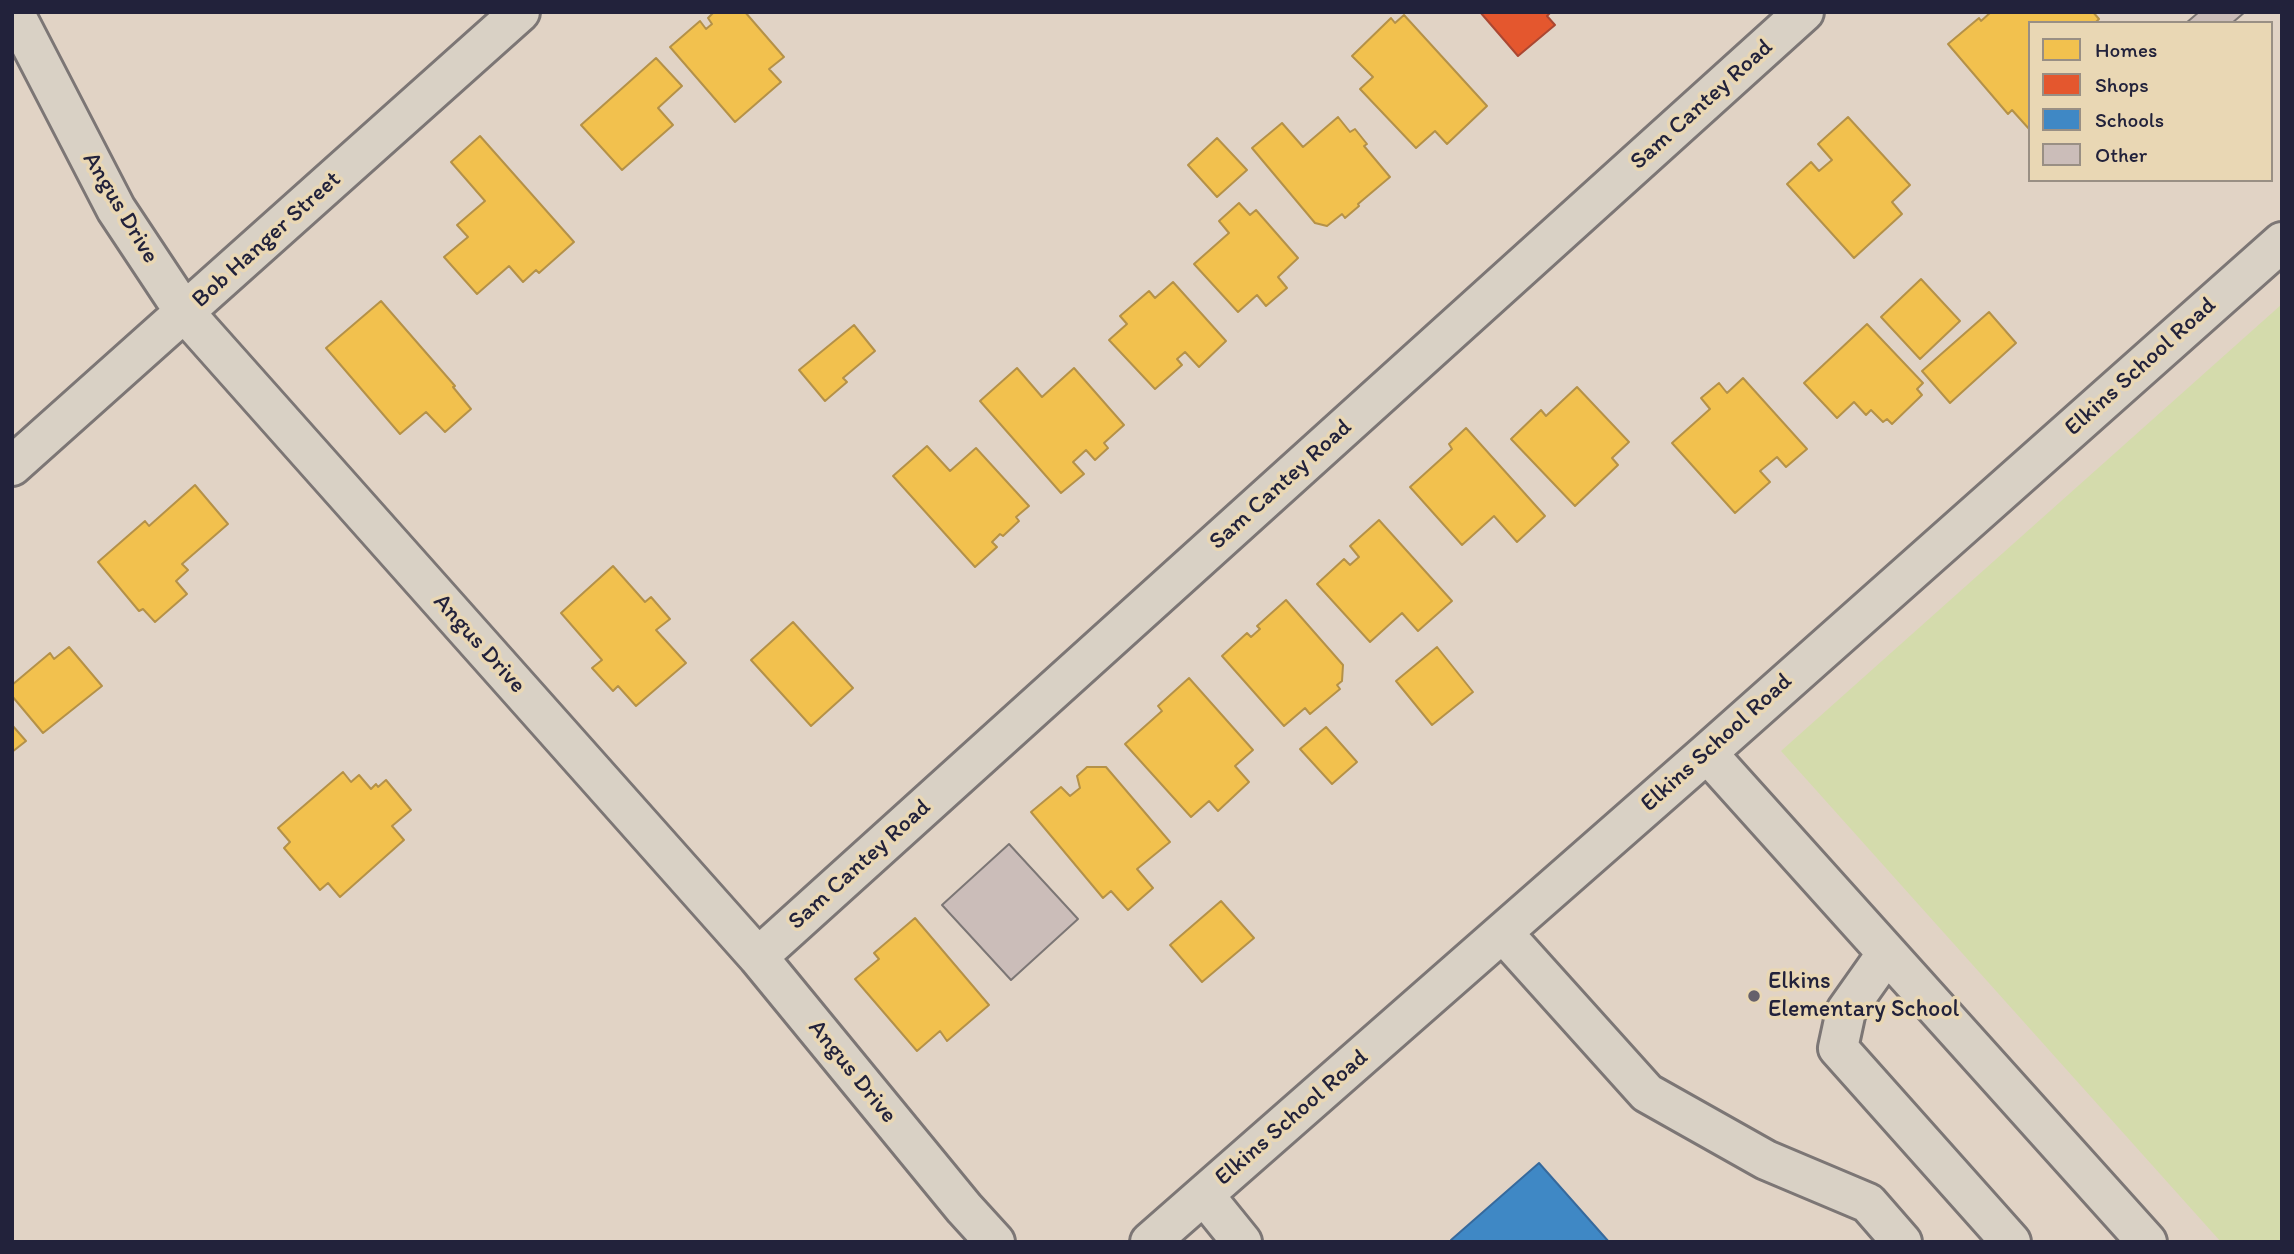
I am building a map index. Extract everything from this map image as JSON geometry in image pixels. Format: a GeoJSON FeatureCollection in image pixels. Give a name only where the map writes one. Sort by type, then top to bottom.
{"type":"FeatureCollection","features":[{"type":"Feature","properties":{"kind":"street","name":"Angus Drive"},"geometry":{"type":"LineString","coordinates":[[14,12],[116,209],[185,313],[758,957],[995,1242]]}},
{"type":"Feature","properties":{"kind":"street","name":"Bob Hanger Street"},"geometry":{"type":"LineString","coordinates":[[12,467],[520,12]]}},
{"type":"Feature","properties":{"kind":"street","name":"Sam Cantey Road"},"geometry":{"type":"LineString","coordinates":[[758,957],[1804,12]]}},
{"type":"Feature","properties":{"kind":"street","name":"Elkins School Road"},"geometry":{"type":"LineString","coordinates":[[1150,1242],[1707,753],[2282,242]]}},
{"type":"Feature","properties":{"kind":"street"},"geometry":{"type":"LineString","coordinates":[[1707,753],[2147,1242]]}},
{"type":"Feature","properties":{"kind":"street"},"geometry":{"type":"LineString","coordinates":[[1503,933],[1647,1093],[1766,1160],[1867,1203],[1902,1242]]}},
{"type":"Feature","properties":{"kind":"street"},"geometry":{"type":"LineString","coordinates":[[1887,953],[1846,1011],[1838,1048],[2011,1242]]}},
{"type":"Feature","properties":{"kind":"street"},"geometry":{"type":"LineString","coordinates":[[1204,1195],[1242,1242]]}},
{"type":"Feature","properties":{"kind":"green space"},"geometry":{"type":"Polygon","coordinates":[[[2282,304],[2282,1242],[2221,1242],[1781,751],[2282,304]]]}},
{"type":"Feature","properties":{"kind":"building: Homes"},"geometry":{"type":"Polygon","coordinates":[[[714,12],[745,12],[784,57],[769,69],[781,82],[735,122],[670,47],[700,21],[706,29],[712,24],[708,18],[714,12]]]}},
{"type":"Feature","properties":{"kind":"building: Homes"},"geometry":{"type":"Polygon","coordinates":[[[1991,12],[2093,12],[2099,19],[2028,21],[2028,128],[2012,110],[2008,114],[1948,44],[1979,18],[1981,21],[1991,12]]]}},
{"type":"Feature","properties":{"kind":"building: Homes"},"geometry":{"type":"Polygon","coordinates":[[[1404,15],[1487,106],[1447,144],[1435,131],[1416,148],[1360,89],[1373,77],[1352,56],[1391,18],[1395,23],[1404,15]]]}},
{"type":"Feature","properties":{"kind":"building: Homes"},"geometry":{"type":"Polygon","coordinates":[[[656,58],[682,86],[658,108],[673,125],[622,170],[581,125],[656,58]]]}},
{"type":"Feature","properties":{"kind":"building: Homes"},"geometry":{"type":"Polygon","coordinates":[[[1338,117],[1350,132],[1355,129],[1367,144],[1364,146],[1390,177],[1345,218],[1342,214],[1327,226],[1315,223],[1252,148],[1282,123],[1303,147],[1338,117]]]}},
{"type":"Feature","properties":{"kind":"building: Homes"},"geometry":{"type":"Polygon","coordinates":[[[1848,117],[1910,185],[1892,202],[1902,214],[1854,258],[1787,184],[1811,162],[1819,171],[1832,160],[1818,144],[1848,117]]]}},
{"type":"Feature","properties":{"kind":"building: Homes"},"geometry":{"type":"Polygon","coordinates":[[[480,136],[574,242],[539,273],[536,270],[523,282],[509,266],[477,294],[444,257],[468,237],[457,225],[485,201],[451,162],[480,136]]]}},
{"type":"Feature","properties":{"kind":"building: Homes"},"geometry":{"type":"Polygon","coordinates":[[[1217,138],[1247,170],[1217,197],[1188,165],[1217,138]]]}},
{"type":"Feature","properties":{"kind":"building: Homes"},"geometry":{"type":"Polygon","coordinates":[[[1239,203],[1250,215],[1256,210],[1298,258],[1278,277],[1287,288],[1266,306],[1257,295],[1238,312],[1194,264],[1229,233],[1219,221],[1239,203]]]}},
{"type":"Feature","properties":{"kind":"building: Homes"},"geometry":{"type":"Polygon","coordinates":[[[1921,279],[1960,321],[1920,359],[1881,317],[1921,279]]]}},
{"type":"Feature","properties":{"kind":"building: Homes"},"geometry":{"type":"Polygon","coordinates":[[[1173,282],[1226,341],[1199,367],[1185,352],[1177,359],[1182,365],[1155,389],[1109,340],[1127,324],[1120,316],[1149,291],[1155,298],[1173,282]]]}},
{"type":"Feature","properties":{"kind":"building: Homes"},"geometry":{"type":"Polygon","coordinates":[[[381,301],[455,386],[453,387],[471,409],[445,432],[426,412],[400,434],[326,348],[381,301]]]}},
{"type":"Feature","properties":{"kind":"building: Homes"},"geometry":{"type":"Polygon","coordinates":[[[1989,312],[2016,343],[1950,403],[1922,371],[1989,312]]]}},
{"type":"Feature","properties":{"kind":"building: Homes"},"geometry":{"type":"Polygon","coordinates":[[[1867,324],[1923,383],[1917,389],[1922,395],[1892,424],[1887,419],[1883,422],[1871,410],[1866,415],[1854,402],[1837,418],[1804,383],[1867,324]]]}},
{"type":"Feature","properties":{"kind":"building: Homes"},"geometry":{"type":"Polygon","coordinates":[[[854,325],[875,351],[843,378],[847,382],[825,401],[799,370],[854,325]]]}},
{"type":"Feature","properties":{"kind":"building: Homes"},"geometry":{"type":"Polygon","coordinates":[[[1017,368],[1042,397],[1074,368],[1124,425],[1104,443],[1108,448],[1095,460],[1086,450],[1073,462],[1084,474],[1061,493],[980,401],[1017,368]]]}},
{"type":"Feature","properties":{"kind":"building: Homes"},"geometry":{"type":"Polygon","coordinates":[[[1743,378],[1807,449],[1786,467],[1777,457],[1760,471],[1770,482],[1735,513],[1672,443],[1710,409],[1701,398],[1719,383],[1727,393],[1743,378]]]}},
{"type":"Feature","properties":{"kind":"building: Homes"},"geometry":{"type":"Polygon","coordinates":[[[1577,387],[1629,442],[1612,458],[1618,465],[1575,506],[1511,439],[1541,410],[1546,416],[1577,387]]]}},
{"type":"Feature","properties":{"kind":"building: Homes"},"geometry":{"type":"Polygon","coordinates":[[[1466,428],[1545,516],[1517,542],[1494,516],[1462,545],[1410,487],[1452,449],[1449,444],[1466,428]]]}},
{"type":"Feature","properties":{"kind":"building: Homes"},"geometry":{"type":"Polygon","coordinates":[[[927,446],[950,471],[976,448],[1029,506],[1016,517],[1019,521],[992,542],[997,547],[975,567],[893,476],[927,446]]]}},
{"type":"Feature","properties":{"kind":"building: Homes"},"geometry":{"type":"Polygon","coordinates":[[[195,485],[228,524],[182,564],[188,570],[176,581],[187,594],[155,622],[143,609],[139,611],[98,562],[145,521],[149,526],[195,485]]]}},
{"type":"Feature","properties":{"kind":"building: Homes"},"geometry":{"type":"Polygon","coordinates":[[[1379,520],[1452,601],[1418,631],[1402,613],[1370,642],[1317,584],[1344,559],[1350,565],[1359,557],[1350,546],[1379,520]]]}},
{"type":"Feature","properties":{"kind":"building: Homes"},"geometry":{"type":"Polygon","coordinates":[[[613,566],[645,602],[651,597],[670,619],[656,630],[686,663],[636,706],[618,686],[613,691],[592,668],[602,660],[561,613],[613,566]]]}},
{"type":"Feature","properties":{"kind":"building: Homes"},"geometry":{"type":"Polygon","coordinates":[[[1286,600],[1343,665],[1342,681],[1337,685],[1340,689],[1310,714],[1305,708],[1284,726],[1222,656],[1247,633],[1251,637],[1260,629],[1257,626],[1286,600]]]}},
{"type":"Feature","properties":{"kind":"building: Homes"},"geometry":{"type":"Polygon","coordinates":[[[793,622],[853,688],[811,726],[751,660],[793,622]]]}},
{"type":"Feature","properties":{"kind":"building: Homes"},"geometry":{"type":"Polygon","coordinates":[[[69,647],[102,686],[43,733],[12,696],[12,685],[50,653],[54,659],[69,647]]]}},
{"type":"Feature","properties":{"kind":"building: Homes"},"geometry":{"type":"Polygon","coordinates":[[[1437,647],[1473,692],[1432,725],[1396,681],[1437,647]]]}},
{"type":"Feature","properties":{"kind":"building: Homes"},"geometry":{"type":"Polygon","coordinates":[[[1189,678],[1253,750],[1235,766],[1249,782],[1218,811],[1209,801],[1191,817],[1125,744],[1162,711],[1158,706],[1189,678]]]}},
{"type":"Feature","properties":{"kind":"building: Homes"},"geometry":{"type":"Polygon","coordinates":[[[12,725],[26,741],[12,752],[12,725]]]}},
{"type":"Feature","properties":{"kind":"building: Homes"},"geometry":{"type":"Polygon","coordinates":[[[1326,727],[1357,762],[1332,784],[1300,749],[1326,727]]]}},
{"type":"Feature","properties":{"kind":"building: Homes"},"geometry":{"type":"Polygon","coordinates":[[[1087,767],[1106,767],[1170,842],[1137,869],[1153,888],[1128,910],[1111,891],[1103,898],[1031,812],[1061,787],[1070,796],[1080,788],[1077,776],[1087,767]]]}},
{"type":"Feature","properties":{"kind":"building: Homes"},"geometry":{"type":"Polygon","coordinates":[[[343,772],[351,782],[359,775],[371,789],[386,780],[411,810],[392,826],[404,840],[340,897],[328,883],[320,890],[284,848],[290,842],[278,828],[343,772]]]}},
{"type":"Feature","properties":{"kind":"building: Homes"},"geometry":{"type":"Polygon","coordinates":[[[1221,901],[1254,938],[1202,982],[1170,945],[1221,901]]]}},
{"type":"Feature","properties":{"kind":"building: Homes"},"geometry":{"type":"Polygon","coordinates":[[[915,918],[989,1005],[947,1041],[940,1031],[917,1051],[855,979],[879,959],[874,953],[915,918]]]}},
{"type":"Feature","properties":{"kind":"building: Shops"},"geometry":{"type":"Polygon","coordinates":[[[1480,12],[1551,12],[1547,16],[1555,25],[1518,56],[1480,12]]]}},
{"type":"Feature","properties":{"kind":"building: Schools"},"geometry":{"type":"Polygon","coordinates":[[[1539,1163],[1609,1242],[1451,1240],[1539,1163]]]}},
{"type":"Feature","properties":{"kind":"building: Other"},"geometry":{"type":"Polygon","coordinates":[[[2199,12],[2245,12],[2234,21],[2188,21],[2199,12]]]}},
{"type":"Feature","properties":{"kind":"building: Other"},"geometry":{"type":"Polygon","coordinates":[[[1009,844],[1078,919],[1011,980],[942,905],[1009,844]]]}},
{"type":"Feature","properties":{"kind":"place","name":"Elkins Elementary School"},"geometry":{"type":"Point","coordinates":[1754,996]}}]}
